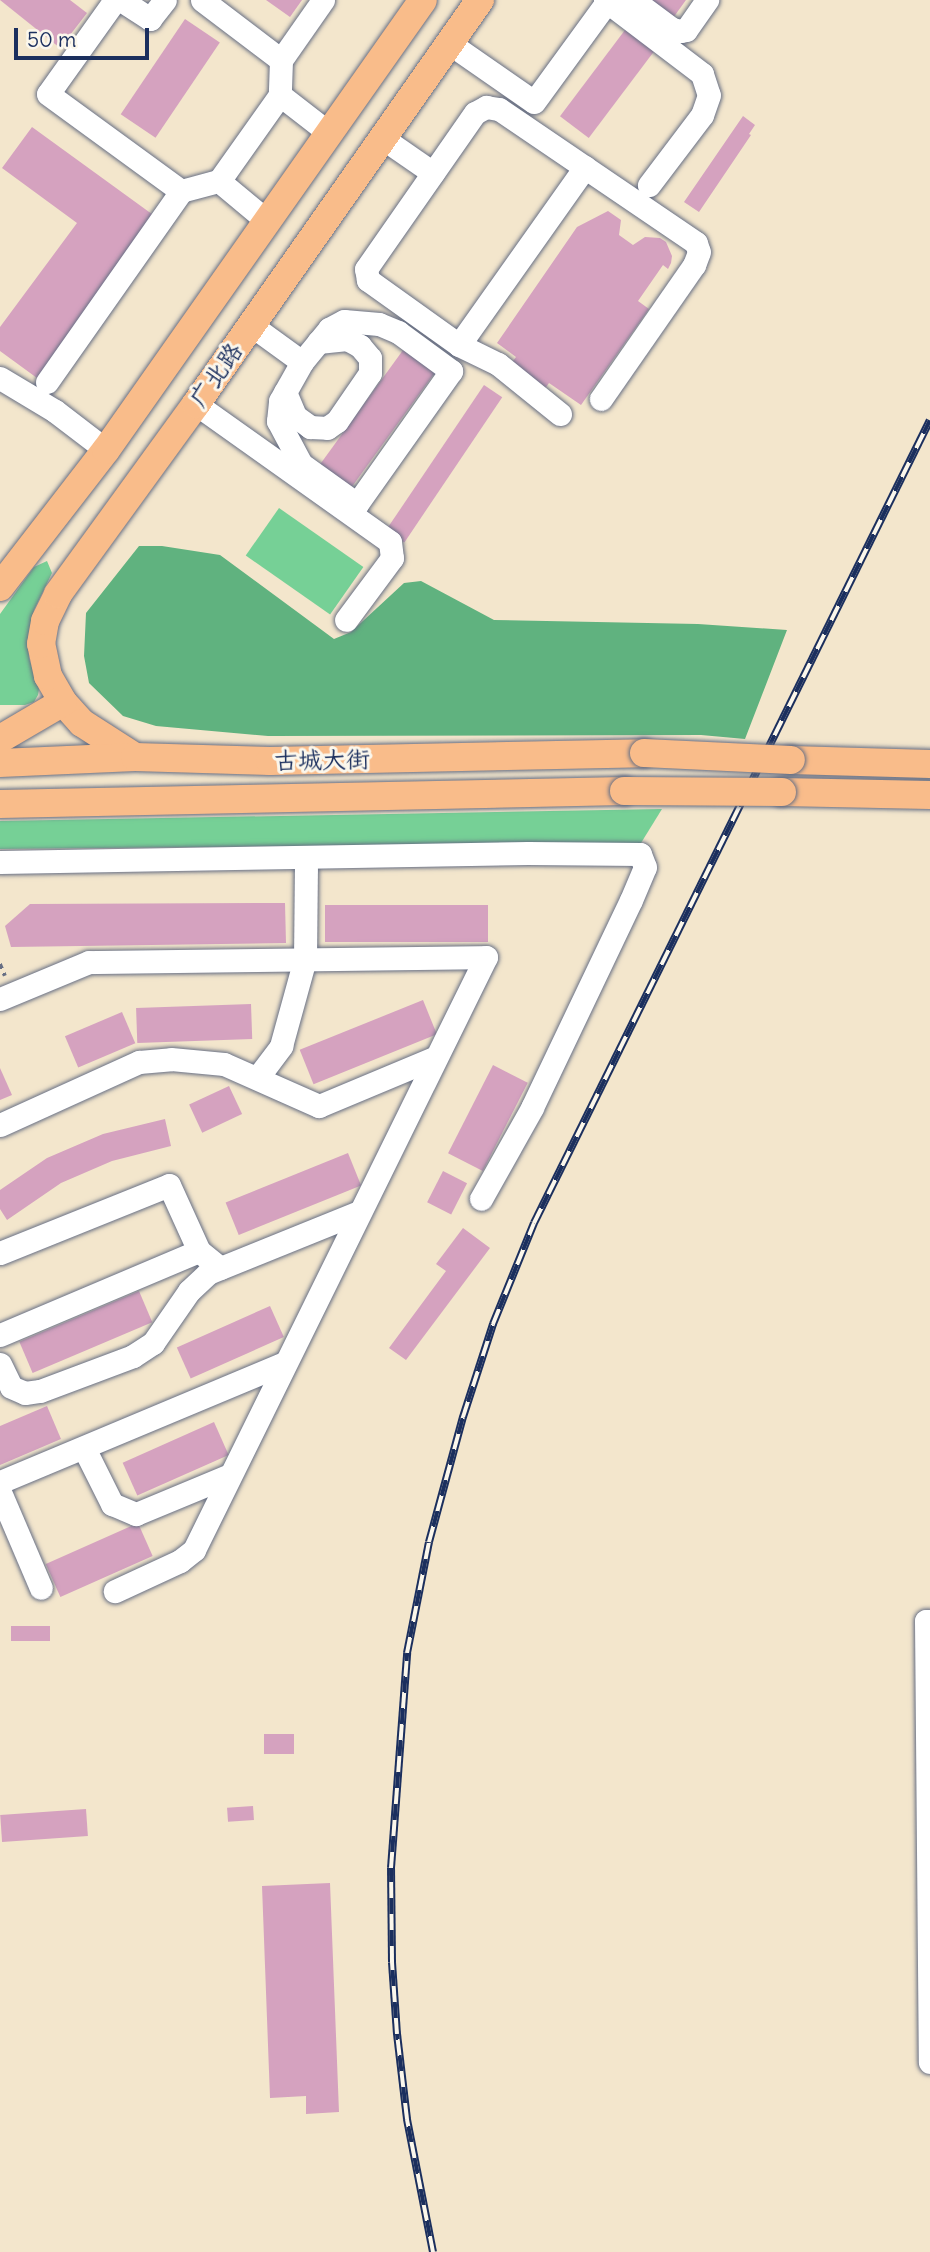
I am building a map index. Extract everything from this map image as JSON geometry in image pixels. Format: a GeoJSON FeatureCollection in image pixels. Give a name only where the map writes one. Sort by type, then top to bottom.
{"type":"FeatureCollection","features":[{"type":"Feature","properties":{"kind":"main road","name":"广北路"},"geometry":{"type":"LineString","coordinates":[[0,587],[106,450],[423,0]]}},
{"type":"Feature","properties":{"kind":"main road","name":"广北路"},"geometry":{"type":"LineString","coordinates":[[135,757],[82,723],[63,702],[48,676],[41,644],[45,621],[71,572],[196,404],[381,137],[480,0]]}},
{"type":"Feature","properties":{"kind":"main road"},"geometry":{"type":"LineString","coordinates":[[305,167],[343,193]]}},
{"type":"Feature","properties":{"kind":"main road"},"geometry":{"type":"LineString","coordinates":[[0,739],[63,702]]}},
{"type":"Feature","properties":{"kind":"main road","name":"古城大街"},"geometry":{"type":"LineString","coordinates":[[0,763],[135,757],[270,761],[644,753],[930,764]]}},
{"type":"Feature","properties":{"kind":"main road","name":"古城大街"},"geometry":{"type":"LineString","coordinates":[[0,804],[624,790],[930,795]]}},
{"type":"Feature","properties":{"kind":"street"},"geometry":{"type":"LineString","coordinates":[[115,0],[48,94],[181,191]]}},
{"type":"Feature","properties":{"kind":"street"},"geometry":{"type":"LineString","coordinates":[[121,0],[150,19],[165,0]]}},
{"type":"Feature","properties":{"kind":"street"},"geometry":{"type":"LineString","coordinates":[[202,0],[281,60]]}},
{"type":"Feature","properties":{"kind":"street"},"geometry":{"type":"LineString","coordinates":[[47,382],[181,191],[219,181],[280,95],[281,60],[323,0]]}},
{"type":"Feature","properties":{"kind":"street"},"geometry":{"type":"LineString","coordinates":[[632,0],[672,29],[681,31],[686,30],[706,0]]}},
{"type":"Feature","properties":{"kind":"street"},"geometry":{"type":"LineString","coordinates":[[449,43],[534,102],[606,1],[702,74],[709,95],[702,115],[649,185]]}},
{"type":"Feature","properties":{"kind":"street"},"geometry":{"type":"LineString","coordinates":[[280,95],[328,133]]}},
{"type":"Feature","properties":{"kind":"street"},"geometry":{"type":"LineString","coordinates":[[560,414],[498,364],[459,345],[368,280],[366,268],[475,113],[485,107],[499,109],[696,243],[699,252],[694,265],[601,399]]}},
{"type":"Feature","properties":{"kind":"street"},"geometry":{"type":"LineString","coordinates":[[381,137],[433,173]]}},
{"type":"Feature","properties":{"kind":"street"},"geometry":{"type":"LineString","coordinates":[[459,345],[585,167]]}},
{"type":"Feature","properties":{"kind":"street"},"geometry":{"type":"LineString","coordinates":[[219,181],[267,221]]}},
{"type":"Feature","properties":{"kind":"street"},"geometry":{"type":"LineString","coordinates":[[344,321],[379,324],[398,332],[451,371],[357,504],[301,464],[278,421],[280,401],[302,362],[318,342],[328,329],[344,321]]}},
{"type":"Feature","properties":{"kind":"street"},"geometry":{"type":"LineString","coordinates":[[251,325],[302,362]]}},
{"type":"Feature","properties":{"kind":"street"},"geometry":{"type":"LineString","coordinates":[[285,392],[295,416],[310,427],[327,428],[337,421],[370,373],[370,358],[360,346],[347,339],[318,342]]}},
{"type":"Feature","properties":{"kind":"street"},"geometry":{"type":"LineString","coordinates":[[0,378],[55,411],[106,450]]}},
{"type":"Feature","properties":{"kind":"street"},"geometry":{"type":"LineString","coordinates":[[196,404],[390,542],[392,558],[346,620]]}},
{"type":"Feature","properties":{"kind":"street"},"geometry":{"type":"LineString","coordinates":[[0,862],[640,854],[645,867],[631,900],[532,1108],[481,1199]]}},
{"type":"Feature","properties":{"kind":"street"},"geometry":{"type":"LineString","coordinates":[[258,1077],[281,1046],[305,959],[306,857]]}},
{"type":"Feature","properties":{"kind":"street"},"geometry":{"type":"LineString","coordinates":[[0,999],[89,962],[486,957],[194,1550],[180,1561],[115,1591]]}},
{"type":"Feature","properties":{"kind":"street"},"geometry":{"type":"LineString","coordinates":[[0,1125],[139,1062],[171,1059],[224,1064],[258,1077],[303,1102],[319,1107],[436,1057]]}},
{"type":"Feature","properties":{"kind":"street"},"geometry":{"type":"LineString","coordinates":[[0,1253],[169,1185],[199,1251],[220,1268]]}},
{"type":"Feature","properties":{"kind":"street"},"geometry":{"type":"LineString","coordinates":[[0,1364],[11,1387],[25,1393],[40,1391],[133,1356],[153,1343],[189,1291],[208,1273],[359,1212]]}},
{"type":"Feature","properties":{"kind":"street"},"geometry":{"type":"LineString","coordinates":[[0,1335],[199,1251]]}},
{"type":"Feature","properties":{"kind":"street"},"geometry":{"type":"LineString","coordinates":[[0,1482],[284,1363]]}},
{"type":"Feature","properties":{"kind":"street"},"geometry":{"type":"LineString","coordinates":[[84,1448],[112,1504],[125,1512],[136,1514],[230,1475]]}},
{"type":"Feature","properties":{"kind":"street"},"geometry":{"type":"LineString","coordinates":[[0,1492],[41,1588]]}},
{"type":"Feature","properties":{"kind":"street"},"geometry":{"type":"LineString","coordinates":[[930,1621],[926,1621],[930,2062]]}},
{"type":"Feature","properties":{"kind":"green space"},"geometry":{"type":"Polygon","coordinates":[[[279,508],[363,567],[330,615],[246,556],[279,508]]]}},
{"type":"Feature","properties":{"kind":"green space"},"geometry":{"type":"Polygon","coordinates":[[[139,546],[162,546],[220,555],[334,639],[351,632],[404,583],[421,581],[494,620],[698,624],[787,630],[745,739],[701,735],[268,736],[156,726],[123,716],[89,683],[84,656],[86,613],[139,546]]]}},
{"type":"Feature","properties":{"kind":"green space"},"geometry":{"type":"Polygon","coordinates":[[[47,561],[52,573],[34,610],[28,637],[29,658],[39,689],[38,695],[34,702],[25,705],[0,705],[0,614],[34,567],[47,561]]]}},
{"type":"Feature","properties":{"kind":"green space"},"geometry":{"type":"Polygon","coordinates":[[[662,809],[641,843],[0,849],[0,821],[662,809]]]}},
{"type":"Feature","properties":{"kind":"building"},"geometry":{"type":"Polygon","coordinates":[[[0,0],[70,0],[87,13],[60,48],[0,0]]]}},
{"type":"Feature","properties":{"kind":"building"},"geometry":{"type":"Polygon","coordinates":[[[266,0],[302,0],[290,17],[266,0]]]}},
{"type":"Feature","properties":{"kind":"building"},"geometry":{"type":"Polygon","coordinates":[[[646,0],[686,0],[673,18],[646,0]]]}},
{"type":"Feature","properties":{"kind":"building"},"geometry":{"type":"Polygon","coordinates":[[[185,19],[220,42],[156,138],[121,114],[185,19]]]}},
{"type":"Feature","properties":{"kind":"building"},"geometry":{"type":"Polygon","coordinates":[[[628,26],[657,48],[589,138],[560,116],[628,26]]]}},
{"type":"Feature","properties":{"kind":"building"},"geometry":{"type":"Polygon","coordinates":[[[743,116],[755,125],[749,134],[751,135],[699,212],[684,202],[743,116]]]}},
{"type":"Feature","properties":{"kind":"building"},"geometry":{"type":"Polygon","coordinates":[[[32,127],[156,217],[37,378],[0,351],[0,327],[77,223],[2,168],[32,127]]]}},
{"type":"Feature","properties":{"kind":"building"},"geometry":{"type":"Polygon","coordinates":[[[608,211],[621,220],[619,235],[633,245],[645,237],[660,238],[666,242],[672,256],[668,269],[663,265],[638,301],[649,309],[581,405],[549,383],[544,390],[510,365],[516,357],[497,343],[577,227],[608,211]]]}},
{"type":"Feature","properties":{"kind":"building"},"geometry":{"type":"Polygon","coordinates":[[[406,346],[438,369],[349,491],[317,468],[406,346]]]}},
{"type":"Feature","properties":{"kind":"building"},"geometry":{"type":"Polygon","coordinates":[[[484,385],[502,397],[404,542],[386,530],[484,385]]]}},
{"type":"Feature","properties":{"kind":"building"},"geometry":{"type":"Polygon","coordinates":[[[285,903],[286,943],[11,947],[5,926],[30,904],[285,903]]]}},
{"type":"Feature","properties":{"kind":"building"},"geometry":{"type":"Polygon","coordinates":[[[325,905],[488,905],[488,942],[325,942],[325,905]]]}},
{"type":"Feature","properties":{"kind":"building"},"geometry":{"type":"Polygon","coordinates":[[[423,1000],[437,1034],[314,1084],[300,1050],[423,1000]]]}},
{"type":"Feature","properties":{"kind":"building"},"geometry":{"type":"Polygon","coordinates":[[[251,1004],[252,1039],[137,1043],[136,1008],[251,1004]]]}},
{"type":"Feature","properties":{"kind":"building"},"geometry":{"type":"Polygon","coordinates":[[[122,1012],[135,1043],[78,1068],[65,1036],[122,1012]]]}},
{"type":"Feature","properties":{"kind":"building"},"geometry":{"type":"Polygon","coordinates":[[[493,1065],[528,1083],[483,1171],[448,1153],[493,1065]]]}},
{"type":"Feature","properties":{"kind":"building"},"geometry":{"type":"Polygon","coordinates":[[[0,1068],[12,1095],[0,1100],[0,1068]]]}},
{"type":"Feature","properties":{"kind":"building"},"geometry":{"type":"Polygon","coordinates":[[[229,1086],[242,1114],[202,1133],[189,1105],[229,1086]]]}},
{"type":"Feature","properties":{"kind":"building"},"geometry":{"type":"Polygon","coordinates":[[[165,1119],[171,1146],[112,1161],[61,1183],[7,1220],[0,1209],[0,1190],[47,1158],[103,1134],[165,1119]]]}},
{"type":"Feature","properties":{"kind":"building"},"geometry":{"type":"Polygon","coordinates":[[[348,1153],[361,1185],[239,1235],[226,1202],[348,1153]]]}},
{"type":"Feature","properties":{"kind":"building"},"geometry":{"type":"Polygon","coordinates":[[[443,1171],[467,1183],[451,1214],[427,1202],[443,1171]]]}},
{"type":"Feature","properties":{"kind":"building"},"geometry":{"type":"Polygon","coordinates":[[[463,1228],[490,1248],[406,1360],[389,1348],[446,1271],[436,1264],[463,1228]]]}},
{"type":"Feature","properties":{"kind":"building"},"geometry":{"type":"Polygon","coordinates":[[[139,1291],[152,1322],[33,1373],[19,1342],[139,1291]]]}},
{"type":"Feature","properties":{"kind":"building"},"geometry":{"type":"Polygon","coordinates":[[[270,1306],[284,1337],[191,1379],[177,1347],[270,1306]]]}},
{"type":"Feature","properties":{"kind":"building"},"geometry":{"type":"Polygon","coordinates":[[[47,1406],[61,1439],[0,1465],[0,1426],[47,1406]]]}},
{"type":"Feature","properties":{"kind":"building"},"geometry":{"type":"Polygon","coordinates":[[[214,1422],[229,1455],[137,1496],[123,1463],[214,1422]]]}},
{"type":"Feature","properties":{"kind":"building"},"geometry":{"type":"Polygon","coordinates":[[[138,1523],[153,1556],[60,1597],[46,1564],[138,1523]]]}},
{"type":"Feature","properties":{"kind":"building"},"geometry":{"type":"Polygon","coordinates":[[[11,1626],[50,1626],[50,1641],[11,1641],[11,1626]]]}},
{"type":"Feature","properties":{"kind":"building"},"geometry":{"type":"Polygon","coordinates":[[[264,1734],[294,1734],[294,1754],[264,1754],[264,1734]]]}},
{"type":"Feature","properties":{"kind":"building"},"geometry":{"type":"Polygon","coordinates":[[[253,1806],[254,1820],[228,1822],[227,1808],[253,1806]]]}},
{"type":"Feature","properties":{"kind":"building"},"geometry":{"type":"Polygon","coordinates":[[[86,1809],[88,1836],[2,1842],[0,1815],[86,1809]]]}},
{"type":"Feature","properties":{"kind":"building"},"geometry":{"type":"Polygon","coordinates":[[[330,1883],[339,2112],[306,2114],[306,2096],[270,2098],[262,1886],[330,1883]]]}},
{"type":"Feature","properties":{"kind":"railway"},"geometry":{"type":"LineString","coordinates":[[433,2252],[407,2119],[397,2034],[392,1962],[391,1868],[407,1653],[429,1542],[463,1417],[493,1324],[534,1223],[930,420]]}}]}
